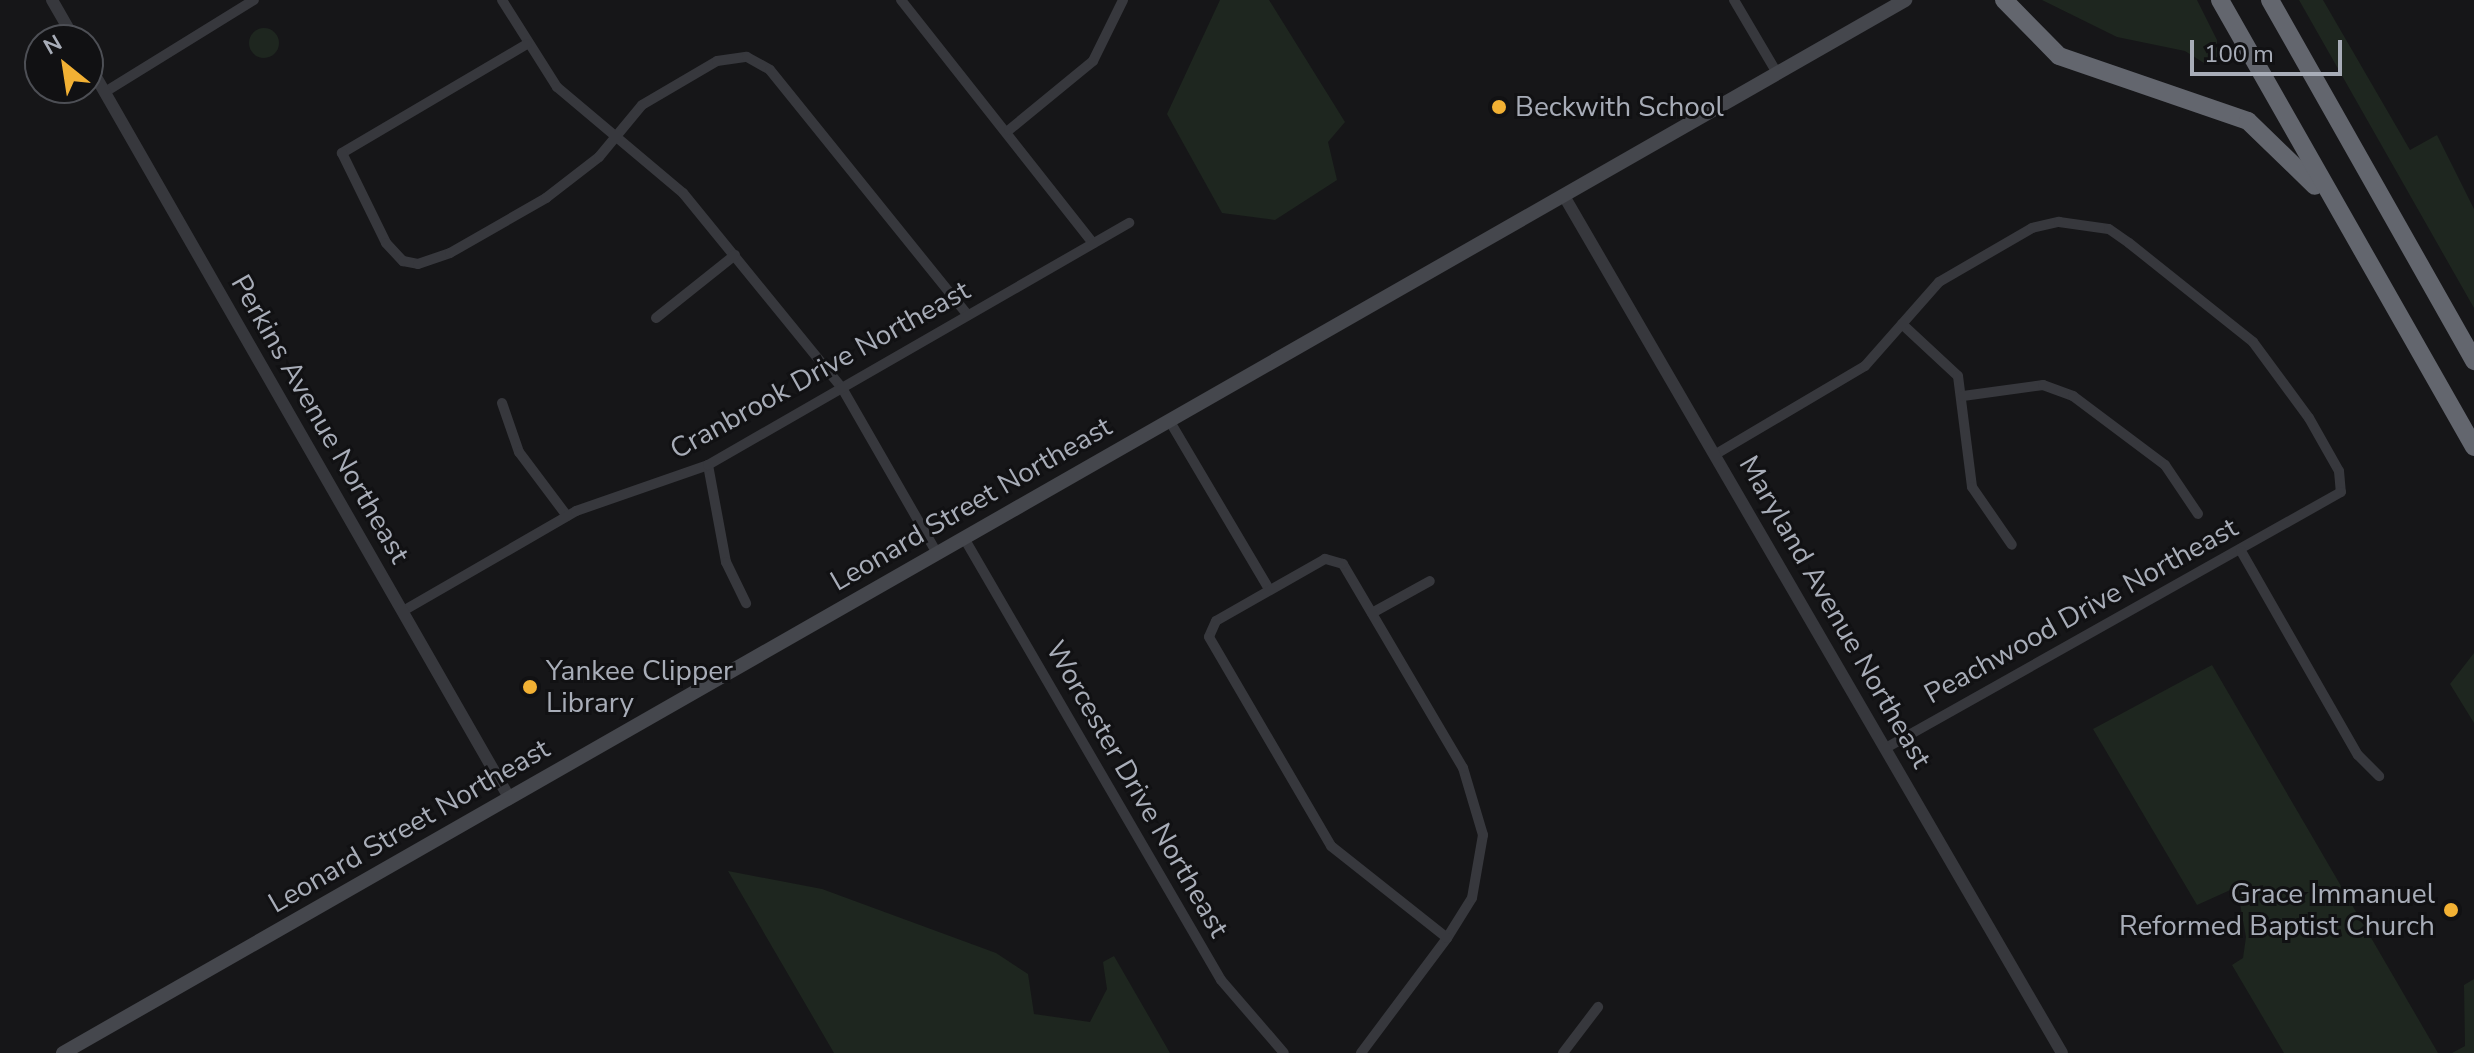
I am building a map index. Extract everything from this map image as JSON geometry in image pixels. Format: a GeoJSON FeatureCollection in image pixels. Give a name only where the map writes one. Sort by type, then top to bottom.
{"type":"FeatureCollection","features":[{"type":"Feature","properties":{"kind":"highway"},"geometry":{"type":"LineString","coordinates":[[2004,0],[2059,56],[2212,103],[2265,133],[2306,173],[2383,286]]}},
{"type":"Feature","properties":{"kind":"highway"},"geometry":{"type":"LineString","coordinates":[[2220,0],[2472,444]]}},
{"type":"Feature","properties":{"kind":"highway"},"geometry":{"type":"LineString","coordinates":[[2270,0],[2474,361]]}},
{"type":"Feature","properties":{"kind":"main road","name":"Leonard Street Northeast"},"geometry":{"type":"LineString","coordinates":[[63,1053],[1905,0]]}},
{"type":"Feature","properties":{"kind":"street"},"geometry":{"type":"LineString","coordinates":[[52,0],[66,24]]}},
{"type":"Feature","properties":{"kind":"street"},"geometry":{"type":"LineString","coordinates":[[105,92],[254,0]]}},
{"type":"Feature","properties":{"kind":"street"},"geometry":{"type":"LineString","coordinates":[[502,0],[557,87],[683,193],[842,388],[937,553]]}},
{"type":"Feature","properties":{"kind":"street"},"geometry":{"type":"LineString","coordinates":[[901,0],[1009,130],[1093,243]]}},
{"type":"Feature","properties":{"kind":"street"},"geometry":{"type":"LineString","coordinates":[[1009,130],[1093,61],[1123,0]]}},
{"type":"Feature","properties":{"kind":"street"},"geometry":{"type":"LineString","coordinates":[[1734,0],[1777,73]]}},
{"type":"Feature","properties":{"kind":"street"},"geometry":{"type":"LineString","coordinates":[[527,44],[340,159],[386,243],[411,265],[454,251],[546,198],[616,135],[642,105],[717,61],[756,60],[968,315]]}},
{"type":"Feature","properties":{"kind":"street","name":"Perkins Avenue Northeast"},"geometry":{"type":"LineString","coordinates":[[105,92],[510,799]]}},
{"type":"Feature","properties":{"kind":"street","name":"Maryland Avenue Northeast"},"geometry":{"type":"LineString","coordinates":[[1564,196],[2062,1053]]}},
{"type":"Feature","properties":{"kind":"street","name":"Peachwood Drive Northeast"},"geometry":{"type":"LineString","coordinates":[[1886,748],[2341,492],[2339,471],[2277,366],[2109,229],[2085,222],[2032,228],[1939,282],[1902,324]]}},
{"type":"Feature","properties":{"kind":"street","name":"Cranbrook Drive Northeast"},"geometry":{"type":"LineString","coordinates":[[403,611],[567,516],[708,465],[1129,223]]}},
{"type":"Feature","properties":{"kind":"street"},"geometry":{"type":"LineString","coordinates":[[656,318],[735,255]]}},
{"type":"Feature","properties":{"kind":"street"},"geometry":{"type":"LineString","coordinates":[[1716,454],[1865,366],[1902,324],[1949,361],[1963,396],[1972,487],[2012,545]]}},
{"type":"Feature","properties":{"kind":"street"},"geometry":{"type":"LineString","coordinates":[[1963,396],[2043,385],[2073,396],[2165,465],[2198,514]]}},
{"type":"Feature","properties":{"kind":"street"},"geometry":{"type":"LineString","coordinates":[[502,403],[521,456],[567,516]]}},
{"type":"Feature","properties":{"kind":"street"},"geometry":{"type":"LineString","coordinates":[[1169,420],[1269,589]]}},
{"type":"Feature","properties":{"kind":"street"},"geometry":{"type":"LineString","coordinates":[[708,465],[726,562],[746,603]]}},
{"type":"Feature","properties":{"kind":"street","name":"Worcester Drive Northeast"},"geometry":{"type":"LineString","coordinates":[[964,538],[1221,980],[1284,1053]]}},
{"type":"Feature","properties":{"kind":"street"},"geometry":{"type":"LineString","coordinates":[[2241,551],[2358,755],[2379,776]]}},
{"type":"Feature","properties":{"kind":"street"},"geometry":{"type":"LineString","coordinates":[[1361,1053],[1447,938],[1480,880],[1477,805],[1372,613],[1338,559],[1325,559],[1216,621],[1209,637],[1331,846],[1447,938]]}},
{"type":"Feature","properties":{"kind":"street"},"geometry":{"type":"LineString","coordinates":[[1372,613],[1430,581]]}},
{"type":"Feature","properties":{"kind":"street"},"geometry":{"type":"LineString","coordinates":[[1563,1053],[1598,1007]]}},
{"type":"Feature","properties":{"kind":"shaded area"},"geometry":{"type":"Polygon","coordinates":[[[1220,0],[1269,0],[1345,122],[1328,142],[1337,180],[1275,220],[1222,213],[1167,114],[1220,0]]]}},
{"type":"Feature","properties":{"kind":"shaded area"},"geometry":{"type":"Polygon","coordinates":[[[2042,0],[2197,0],[2217,40],[2217,58],[2207,65],[2185,51],[2117,37],[2042,0]]]}},
{"type":"Feature","properties":{"kind":"shaded area"},"geometry":{"type":"Polygon","coordinates":[[[2299,0],[2323,0],[2410,150],[2437,135],[2474,209],[2474,308],[2299,0]]]}},
{"type":"Feature","properties":{"kind":"shaded area"},"geometry":{"type":"Polygon","coordinates":[[[264,28],[270,29],[278,37],[278,49],[270,57],[264,58],[258,57],[250,49],[249,43],[250,37],[258,29],[264,28]]]}},
{"type":"Feature","properties":{"kind":"shaded area"},"geometry":{"type":"Polygon","coordinates":[[[2474,653],[2474,723],[2450,684],[2474,653]]]}},
{"type":"Feature","properties":{"kind":"shaded area"},"geometry":{"type":"Polygon","coordinates":[[[2212,665],[2438,1053],[2284,1053],[2232,965],[2243,958],[2246,937],[2237,887],[2197,905],[2093,729],[2212,665]]]}},
{"type":"Feature","properties":{"kind":"shaded area"},"geometry":{"type":"Polygon","coordinates":[[[728,871],[822,889],[996,953],[1028,974],[1034,1014],[1090,1022],[1107,989],[1103,962],[1114,956],[1170,1053],[834,1053],[728,871]]]}},
{"type":"Feature","properties":{"kind":"shaded area"},"geometry":{"type":"Polygon","coordinates":[[[2474,979],[2474,1053],[2452,1053],[2465,1046],[2464,985],[2474,979]]]}},
{"type":"Feature","properties":{"kind":"place","name":"Beckwith School"},"geometry":{"type":"Point","coordinates":[1499,107]}},
{"type":"Feature","properties":{"kind":"place","name":"Yankee Clipper Library"},"geometry":{"type":"Point","coordinates":[530,687]}},
{"type":"Feature","properties":{"kind":"place","name":"Grace Immanuel Reformed Baptist Church"},"geometry":{"type":"Point","coordinates":[2451,910]}}]}
